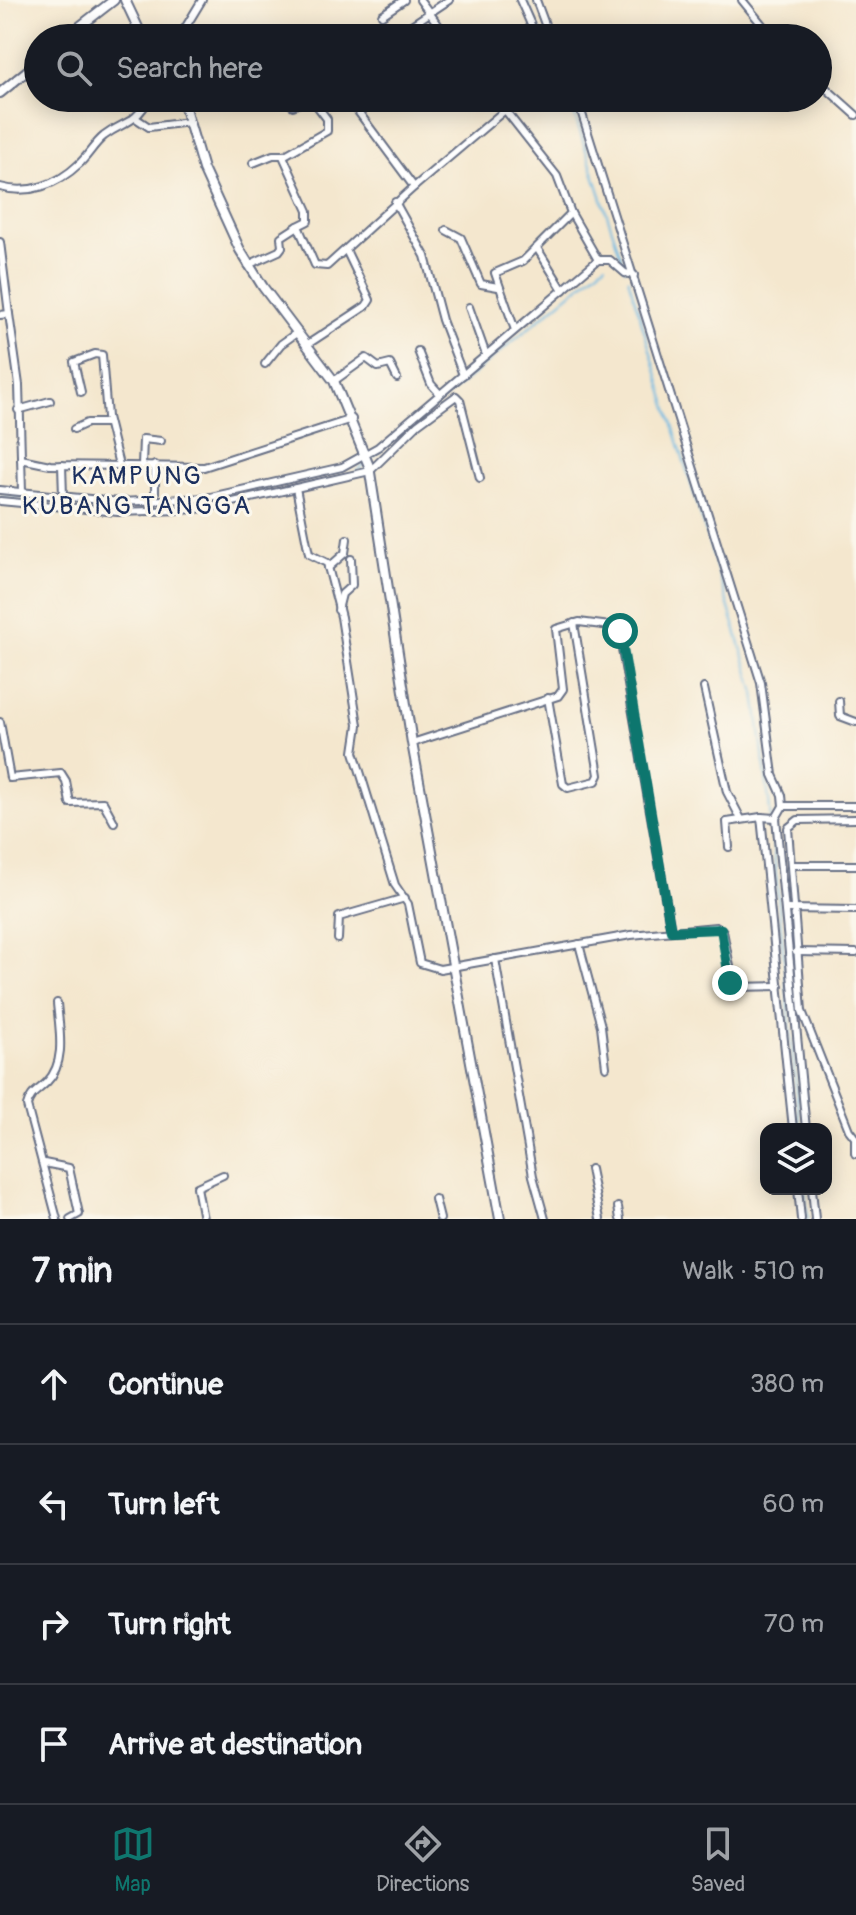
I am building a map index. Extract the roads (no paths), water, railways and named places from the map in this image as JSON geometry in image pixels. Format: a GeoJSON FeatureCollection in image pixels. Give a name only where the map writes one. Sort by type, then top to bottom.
{"type":"FeatureCollection","features":[{"type":"Feature","properties":{"kind":"street"},"geometry":{"type":"LineString","coordinates":[[83,24],[114,0]]}},
{"type":"Feature","properties":{"kind":"street"},"geometry":{"type":"LineString","coordinates":[[125,0],[136,24]]}},
{"type":"Feature","properties":{"kind":"street"},"geometry":{"type":"LineString","coordinates":[[187,24],[202,0]]}},
{"type":"Feature","properties":{"kind":"street"},"geometry":{"type":"LineString","coordinates":[[382,15],[404,0]]}},
{"type":"Feature","properties":{"kind":"street"},"geometry":{"type":"LineString","coordinates":[[420,0],[437,24]]}},
{"type":"Feature","properties":{"kind":"street"},"geometry":{"type":"LineString","coordinates":[[411,24],[449,0]]}},
{"type":"Feature","properties":{"kind":"street"},"geometry":{"type":"LineString","coordinates":[[520,0],[531,24]]}},
{"type":"Feature","properties":{"kind":"street"},"geometry":{"type":"LineString","coordinates":[[536,0],[545,24]]}},
{"type":"Feature","properties":{"kind":"street"},"geometry":{"type":"LineString","coordinates":[[742,0],[762,24]]}},
{"type":"Feature","properties":{"kind":"street"},"geometry":{"type":"LineString","coordinates":[[0,93],[24,73]]}},
{"type":"Feature","properties":{"kind":"street"},"geometry":{"type":"LineString","coordinates":[[832,94],[856,115]]}},
{"type":"Feature","properties":{"kind":"street"},"geometry":{"type":"LineString","coordinates":[[0,187],[23,192],[46,184],[79,164],[104,136],[137,119],[141,112]]}},
{"type":"Feature","properties":{"kind":"street"},"geometry":{"type":"LineString","coordinates":[[186,112],[203,169],[248,265],[334,381],[368,462],[412,743],[500,1219]]}},
{"type":"Feature","properties":{"kind":"street"},"geometry":{"type":"LineString","coordinates":[[253,163],[273,155],[283,156],[329,128],[322,112]]}},
{"type":"Feature","properties":{"kind":"street"},"geometry":{"type":"LineString","coordinates":[[358,112],[414,187]]}},
{"type":"Feature","properties":{"kind":"street"},"geometry":{"type":"LineString","coordinates":[[298,226],[318,267],[327,266],[384,217],[395,202],[503,112]]}},
{"type":"Feature","properties":{"kind":"street"},"geometry":{"type":"LineString","coordinates":[[507,112],[557,176],[571,213],[598,260]]}},
{"type":"Feature","properties":{"kind":"street"},"geometry":{"type":"LineString","coordinates":[[582,112],[761,683],[773,775],[782,795],[783,806]]}},
{"type":"Feature","properties":{"kind":"street"},"geometry":{"type":"LineString","coordinates":[[137,119],[149,127],[189,122]]}},
{"type":"Feature","properties":{"kind":"street"},"geometry":{"type":"LineString","coordinates":[[248,265],[281,249],[281,237],[308,221],[308,211],[283,156]]}},
{"type":"Feature","properties":{"kind":"street"},"geometry":{"type":"LineString","coordinates":[[395,202],[425,256],[442,320],[463,375]]}},
{"type":"Feature","properties":{"kind":"street"},"geometry":{"type":"LineString","coordinates":[[515,330],[495,273],[520,263],[571,213]]}},
{"type":"Feature","properties":{"kind":"street"},"geometry":{"type":"LineString","coordinates":[[446,230],[461,238],[483,287],[498,287]]}},
{"type":"Feature","properties":{"kind":"street"},"geometry":{"type":"LineString","coordinates":[[0,242],[19,385],[22,492]]}},
{"type":"Feature","properties":{"kind":"street"},"geometry":{"type":"LineString","coordinates":[[537,248],[563,290]]}},
{"type":"Feature","properties":{"kind":"street"},"geometry":{"type":"LineString","coordinates":[[308,344],[366,306],[370,300],[346,250]]}},
{"type":"Feature","properties":{"kind":"street"},"geometry":{"type":"LineString","coordinates":[[0,490],[63,496],[111,506],[230,493],[368,462],[440,394],[598,260],[610,260],[625,273],[634,275]]}},
{"type":"Feature","properties":{"kind":"street"},"geometry":{"type":"LineString","coordinates":[[469,307],[486,355]]}},
{"type":"Feature","properties":{"kind":"street"},"geometry":{"type":"LineString","coordinates":[[0,315],[9,314]]}},
{"type":"Feature","properties":{"kind":"street"},"geometry":{"type":"LineString","coordinates":[[265,364],[275,349],[298,332]]}},
{"type":"Feature","properties":{"kind":"street"},"geometry":{"type":"LineString","coordinates":[[418,351],[431,384],[440,394]]}},
{"type":"Feature","properties":{"kind":"street"},"geometry":{"type":"LineString","coordinates":[[81,392],[74,362],[95,354],[102,355],[108,423],[119,465]]}},
{"type":"Feature","properties":{"kind":"street"},"geometry":{"type":"LineString","coordinates":[[334,381],[366,358],[378,367],[390,364],[397,378]]}},
{"type":"Feature","properties":{"kind":"street"},"geometry":{"type":"LineString","coordinates":[[0,501],[206,508],[296,488],[368,462],[456,396],[460,400],[480,478]]}},
{"type":"Feature","properties":{"kind":"street"},"geometry":{"type":"LineString","coordinates":[[18,410],[50,401]]}},
{"type":"Feature","properties":{"kind":"street"},"geometry":{"type":"LineString","coordinates":[[21,459],[62,465],[212,466],[264,445],[352,419]]}},
{"type":"Feature","properties":{"kind":"street"},"geometry":{"type":"LineString","coordinates":[[74,429],[87,423],[108,423]]}},
{"type":"Feature","properties":{"kind":"street"},"geometry":{"type":"LineString","coordinates":[[142,465],[143,439],[161,441]]}},
{"type":"Feature","properties":{"kind":"street"},"geometry":{"type":"LineString","coordinates":[[62,465],[63,496]]}},
{"type":"Feature","properties":{"kind":"street"},"geometry":{"type":"LineString","coordinates":[[155,465],[155,501]]}},
{"type":"Feature","properties":{"kind":"street"},"geometry":{"type":"LineString","coordinates":[[296,488],[309,554],[325,562],[328,568],[358,725],[354,752],[395,885],[405,898],[420,963],[433,969],[455,967],[579,944],[719,927],[734,987],[779,986]]}},
{"type":"Feature","properties":{"kind":"street"},"geometry":{"type":"LineString","coordinates":[[328,568],[345,553],[347,539]]}},
{"type":"Feature","properties":{"kind":"street"},"geometry":{"type":"LineString","coordinates":[[338,610],[342,594],[352,585],[351,559]]}},
{"type":"Feature","properties":{"kind":"street"},"geometry":{"type":"LineString","coordinates":[[412,743],[558,696],[563,689],[555,631],[561,625],[574,623],[616,626],[619,629],[671,931]]}},
{"type":"Feature","properties":{"kind":"street"},"geometry":{"type":"LineString","coordinates":[[548,698],[563,784],[568,788],[596,781],[599,775],[574,623]]}},
{"type":"Feature","properties":{"kind":"street"},"geometry":{"type":"LineString","coordinates":[[704,688],[727,792],[741,819]]}},
{"type":"Feature","properties":{"kind":"street"},"geometry":{"type":"LineString","coordinates":[[839,701],[840,716],[856,722]]}},
{"type":"Feature","properties":{"kind":"street"},"geometry":{"type":"LineString","coordinates":[[0,722],[10,778],[61,773],[70,803],[103,802],[114,822]]}},
{"type":"Feature","properties":{"kind":"street"},"geometry":{"type":"LineString","coordinates":[[729,847],[726,823],[769,818],[783,806],[856,806]]}},
{"type":"Feature","properties":{"kind":"street"},"geometry":{"type":"LineString","coordinates":[[769,818],[804,1017],[849,1130],[856,1139],[856,1153]]}},
{"type":"Feature","properties":{"kind":"street"},"geometry":{"type":"LineString","coordinates":[[769,818],[779,986],[792,1123]]}},
{"type":"Feature","properties":{"kind":"street"},"geometry":{"type":"LineString","coordinates":[[806,1123],[794,952],[797,909],[788,828],[795,820],[856,819]]}},
{"type":"Feature","properties":{"kind":"street"},"geometry":{"type":"LineString","coordinates":[[792,865],[856,865]]}},
{"type":"Feature","properties":{"kind":"street"},"geometry":{"type":"LineString","coordinates":[[338,939],[337,922],[341,916],[405,898]]}},
{"type":"Feature","properties":{"kind":"street"},"geometry":{"type":"LineString","coordinates":[[786,909],[856,910]]}},
{"type":"Feature","properties":{"kind":"street"},"geometry":{"type":"LineString","coordinates":[[579,944],[601,1026],[606,1067]]}},
{"type":"Feature","properties":{"kind":"street"},"geometry":{"type":"LineString","coordinates":[[794,952],[856,953]]}},
{"type":"Feature","properties":{"kind":"street"},"geometry":{"type":"LineString","coordinates":[[495,959],[533,1176],[545,1219]]}},
{"type":"Feature","properties":{"kind":"street"},"geometry":{"type":"LineString","coordinates":[[57,1003],[61,1040],[58,1061],[49,1078],[32,1094],[27,1106],[57,1219]]}},
{"type":"Feature","properties":{"kind":"street"},"geometry":{"type":"LineString","coordinates":[[44,1163],[69,1168],[79,1214],[70,1219]]}},
{"type":"Feature","properties":{"kind":"street"},"geometry":{"type":"LineString","coordinates":[[590,1169],[600,1219]]}},
{"type":"Feature","properties":{"kind":"street"},"geometry":{"type":"LineString","coordinates":[[203,1219],[197,1187],[223,1175]]}},
{"type":"Feature","properties":{"kind":"street"},"geometry":{"type":"LineString","coordinates":[[799,1195],[801,1219]]}},
{"type":"Feature","properties":{"kind":"street"},"geometry":{"type":"LineString","coordinates":[[812,1195],[813,1219]]}},
{"type":"Feature","properties":{"kind":"street"},"geometry":{"type":"LineString","coordinates":[[435,1199],[440,1219]]}},
{"type":"Feature","properties":{"kind":"street"},"geometry":{"type":"LineString","coordinates":[[618,1207],[620,1219]]}},
{"type":"Feature","properties":{"kind":"waterway"},"geometry":{"type":"LineString","coordinates":[[526,0],[537,24]]}},
{"type":"Feature","properties":{"kind":"waterway"},"geometry":{"type":"LineString","coordinates":[[574,112],[625,269]]}},
{"type":"Feature","properties":{"kind":"waterway"},"geometry":{"type":"LineString","coordinates":[[371,459],[606,264]]}},
{"type":"Feature","properties":{"kind":"waterway"},"geometry":{"type":"LineString","coordinates":[[628,278],[755,693],[769,801],[799,1123]]}},
{"type":"Feature","properties":{"kind":"waterway"},"geometry":{"type":"LineString","coordinates":[[356,472],[366,463]]}},
{"type":"Feature","properties":{"kind":"waterway"},"geometry":{"type":"LineString","coordinates":[[0,496],[119,507],[154,506]]}},
{"type":"Feature","properties":{"kind":"waterway"},"geometry":{"type":"LineString","coordinates":[[159,506],[209,505]]}},
{"type":"Feature","properties":{"kind":"waterway"},"geometry":{"type":"LineString","coordinates":[[806,1195],[808,1219]]}},
{"type":"Feature","properties":{"kind":"district","name":"KAMPUNG KUBANG TANGGA"},"geometry":{"type":"Point","coordinates":[137,491]}}]}
